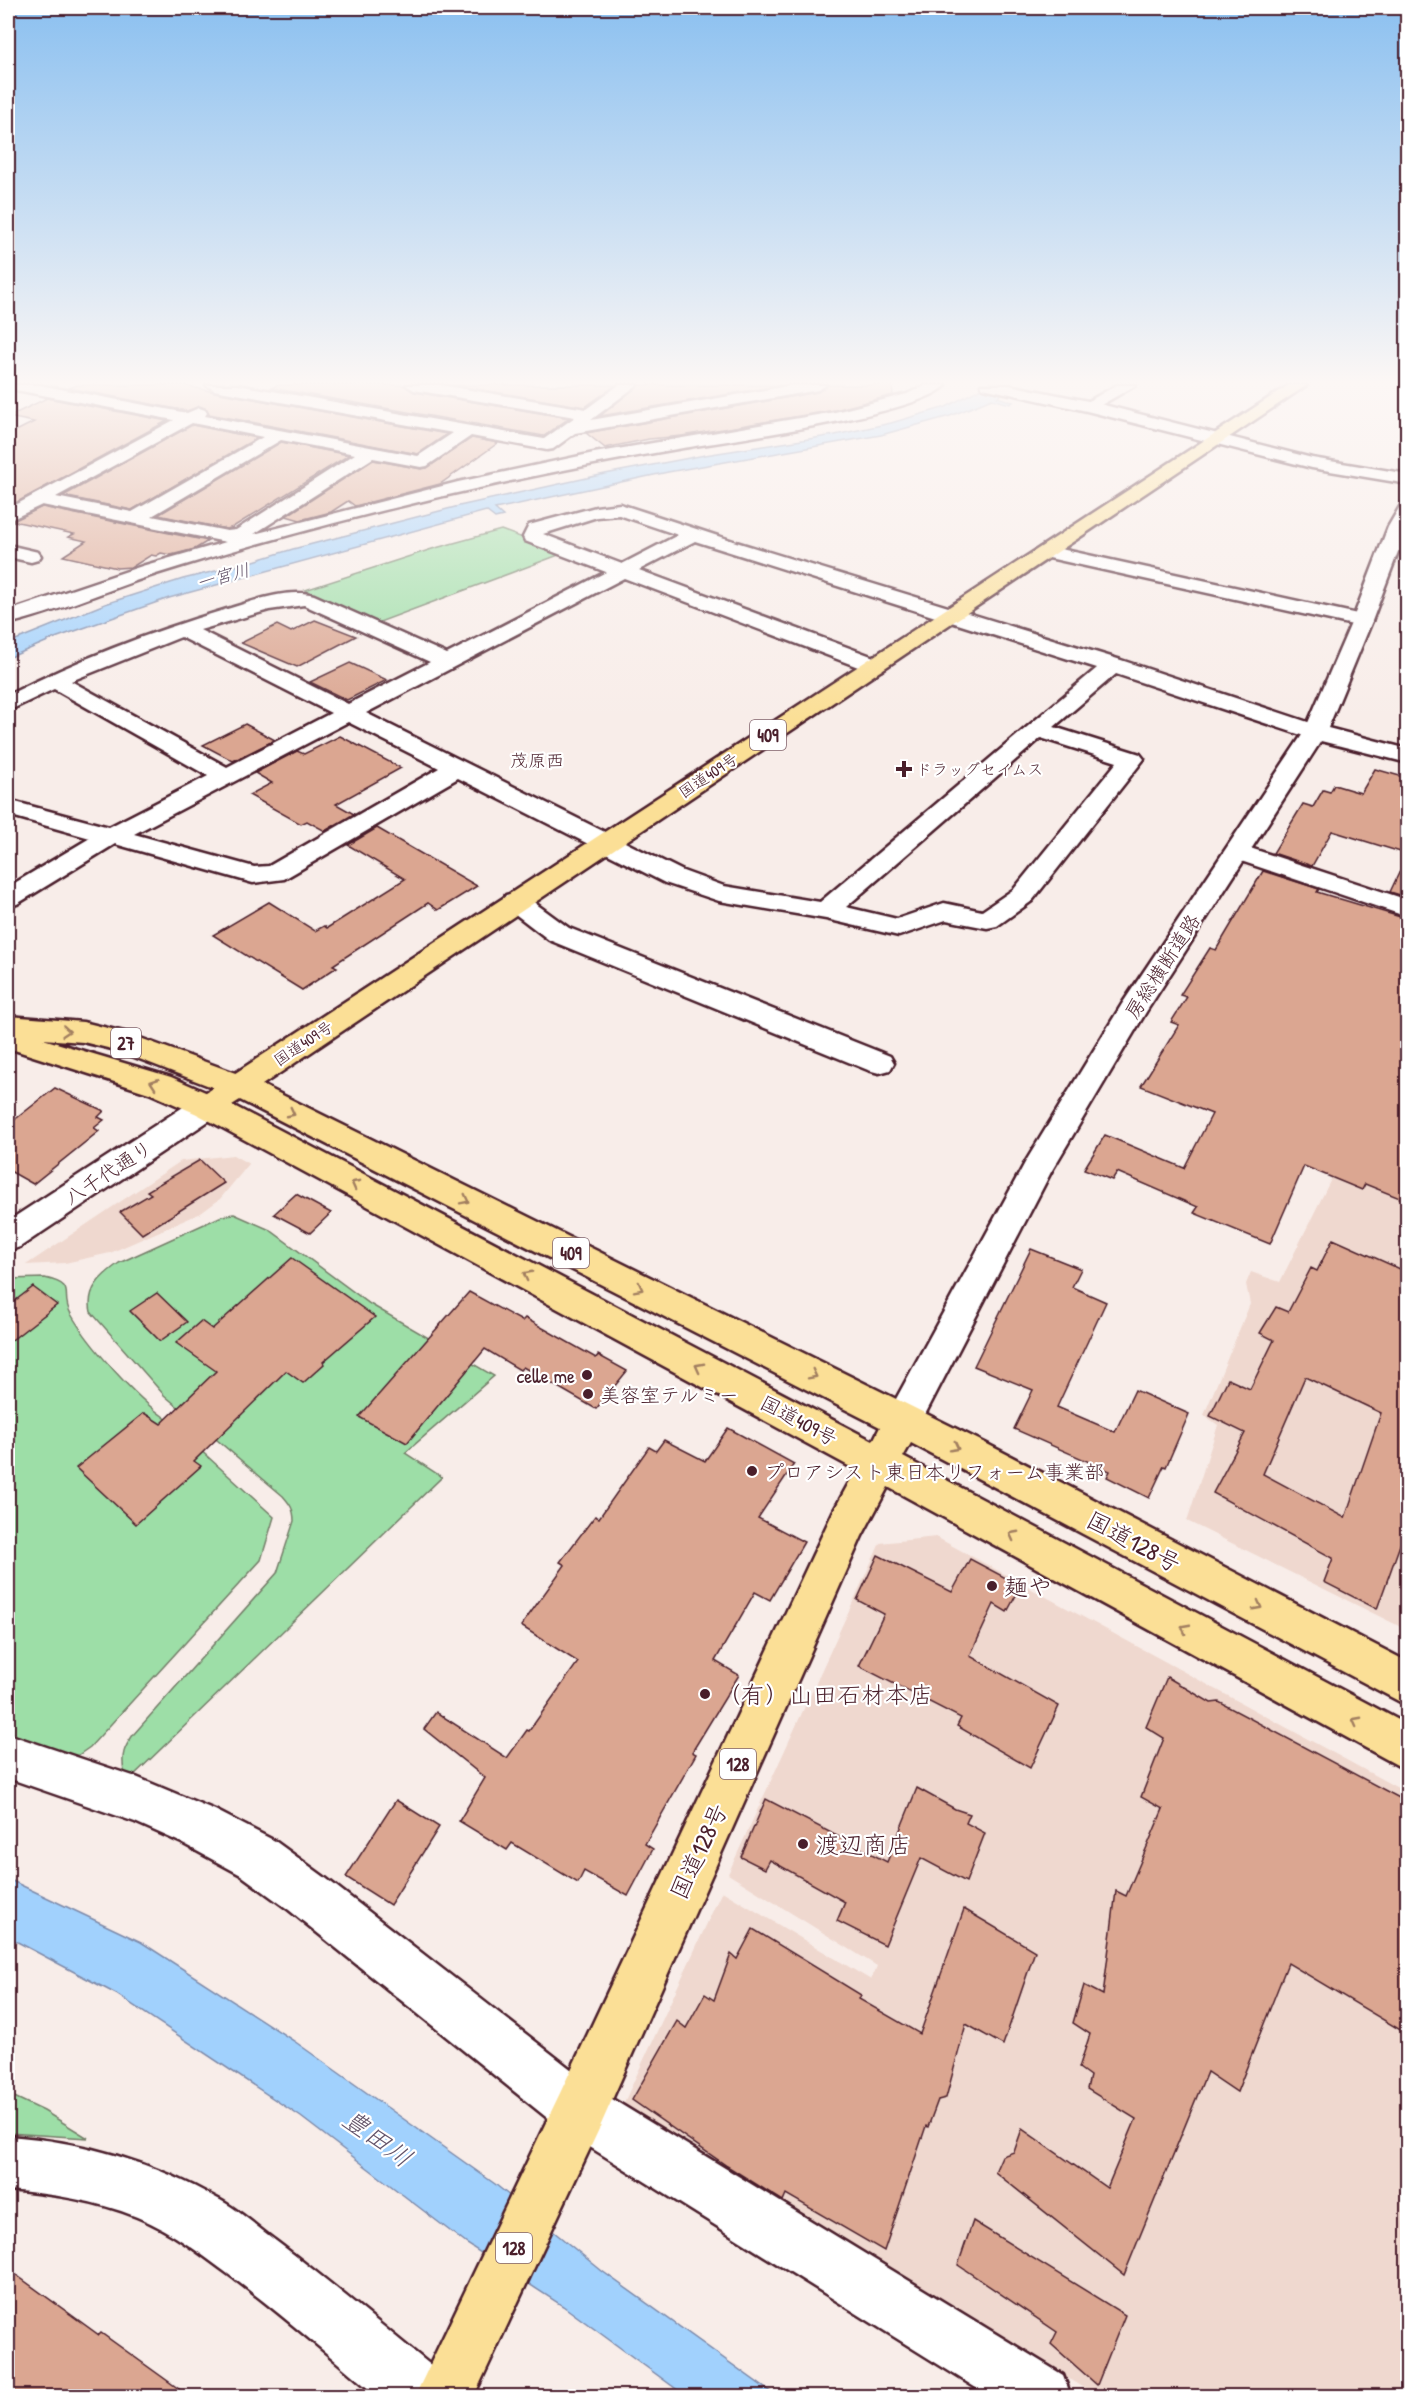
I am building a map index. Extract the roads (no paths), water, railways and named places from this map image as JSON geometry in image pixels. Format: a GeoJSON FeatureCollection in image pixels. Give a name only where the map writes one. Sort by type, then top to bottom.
{"type":"FeatureCollection","features":[{"type":"Feature","properties":{"kind":"main road","name":"国道409号"},"geometry":{"type":"LineString","coordinates":[[880,1463],[208,1106],[515,901],[608,843],[1129,497]]}},
{"type":"Feature","properties":{"kind":"main road","name":"27"},"geometry":{"type":"LineString","coordinates":[[8,1026],[82,1032],[124,1042],[238,1086]]}},
{"type":"Feature","properties":{"kind":"main road","name":"27"},"geometry":{"type":"LineString","coordinates":[[8,1038],[160,1085],[208,1106]]}},
{"type":"Feature","properties":{"kind":"main road","name":"409"},"geometry":{"type":"LineString","coordinates":[[238,1086],[903,1421]]}},
{"type":"Feature","properties":{"kind":"main road","name":"国道128号"},"geometry":{"type":"LineString","coordinates":[[443,2388],[575,2120],[847,1525],[903,1421],[1407,1685]]}},
{"type":"Feature","properties":{"kind":"main road"},"geometry":{"type":"LineString","coordinates":[[880,1463],[1407,1749]]}},
{"type":"Feature","properties":{"kind":"street"},"geometry":{"type":"LineString","coordinates":[[8,516],[42,497]]}},
{"type":"Feature","properties":{"kind":"street"},"geometry":{"type":"LineString","coordinates":[[136,518],[172,497]]}},
{"type":"Feature","properties":{"kind":"street"},"geometry":{"type":"LineString","coordinates":[[39,499],[227,537],[242,534],[300,497]]}},
{"type":"Feature","properties":{"kind":"street"},"geometry":{"type":"LineString","coordinates":[[8,618],[150,570],[420,497]]}},
{"type":"Feature","properties":{"kind":"street","name":"房総横断道路"},"geometry":{"type":"LineString","coordinates":[[903,1421],[1037,1168],[1132,1011],[1315,732],[1362,621],[1399,545],[1407,507]]}},
{"type":"Feature","properties":{"kind":"street"},"geometry":{"type":"LineString","coordinates":[[874,665],[532,537],[536,530],[596,512],[620,509],[952,613],[1315,732],[1407,756]]}},
{"type":"Feature","properties":{"kind":"street"},"geometry":{"type":"LineString","coordinates":[[8,898],[111,836],[694,534]]}},
{"type":"Feature","properties":{"kind":"street"},"geometry":{"type":"LineString","coordinates":[[8,551],[31,556]]}},
{"type":"Feature","properties":{"kind":"street"},"geometry":{"type":"LineString","coordinates":[[1047,552],[1362,621]]}},
{"type":"Feature","properties":{"kind":"street"},"geometry":{"type":"LineString","coordinates":[[8,704],[53,680],[125,648],[181,629],[287,599],[307,598],[448,662]]}},
{"type":"Feature","properties":{"kind":"street"},"geometry":{"type":"LineString","coordinates":[[181,629],[674,877],[719,893],[826,911],[899,928],[944,911],[987,920],[1023,895],[1132,759],[1038,730]]}},
{"type":"Feature","properties":{"kind":"street"},"geometry":{"type":"LineString","coordinates":[[826,911],[1113,665]]}},
{"type":"Feature","properties":{"kind":"street"},"geometry":{"type":"LineString","coordinates":[[53,680],[226,776]]}},
{"type":"Feature","properties":{"kind":"street"},"geometry":{"type":"LineString","coordinates":[[8,807],[253,875],[275,873],[458,768]]}},
{"type":"Feature","properties":{"kind":"street"},"geometry":{"type":"LineString","coordinates":[[1238,852],[1407,909]]}},
{"type":"Feature","properties":{"kind":"street"},"geometry":{"type":"LineString","coordinates":[[515,901],[559,934],[879,1063]]}},
{"type":"Feature","properties":{"kind":"street","name":"八千代通り"},"geometry":{"type":"LineString","coordinates":[[8,1238],[208,1106]]}},
{"type":"Feature","properties":{"kind":"street"},"geometry":{"type":"LineString","coordinates":[[8,1756],[78,1778],[175,1817],[218,1836],[260,1859],[306,1893],[575,2120],[1042,2397]]}},
{"type":"Feature","properties":{"kind":"street"},"geometry":{"type":"LineString","coordinates":[[8,2163],[31,2164],[94,2176],[143,2192],[196,2216],[274,2274],[443,2388]]}},
{"type":"Feature","properties":{"kind":"water","name":"一宮川"},"geometry":{"type":"Polygon","coordinates":[[[499,497],[550,497],[495,509],[503,516],[495,518],[486,511],[169,598],[55,638],[8,658],[8,643],[105,604],[183,579],[499,497]]]}},
{"type":"Feature","properties":{"kind":"water","name":"豊田川"},"geometry":{"type":"Polygon","coordinates":[[[8,1879],[141,1942],[294,2041],[495,2184],[602,2271],[776,2396],[686,2396],[563,2306],[467,2244],[301,2117],[116,1994],[8,1937],[8,1879]]]}},
{"type":"Feature","properties":{"kind":"place","name":"ドラッグセイムス"},"geometry":{"type":"Point","coordinates":[904,769]}},
{"type":"Feature","properties":{"kind":"place","name":"celle me"},"geometry":{"type":"Point","coordinates":[587,1375]}},
{"type":"Feature","properties":{"kind":"place","name":"美容室テルミー"},"geometry":{"type":"Point","coordinates":[588,1394]}},
{"type":"Feature","properties":{"kind":"place","name":"プロアシスト東日本リフォーム事業部"},"geometry":{"type":"Point","coordinates":[752,1471]}},
{"type":"Feature","properties":{"kind":"place","name":"麺や"},"geometry":{"type":"Point","coordinates":[992,1586]}},
{"type":"Feature","properties":{"kind":"place","name":"（有）山田石材本店"},"geometry":{"type":"Point","coordinates":[705,1694]}},
{"type":"Feature","properties":{"kind":"place","name":"渡辺商店"},"geometry":{"type":"Point","coordinates":[803,1844]}},
{"type":"Feature","properties":{"kind":"district","name":"茂原西"},"geometry":{"type":"Point","coordinates":[537,760]}}]}
